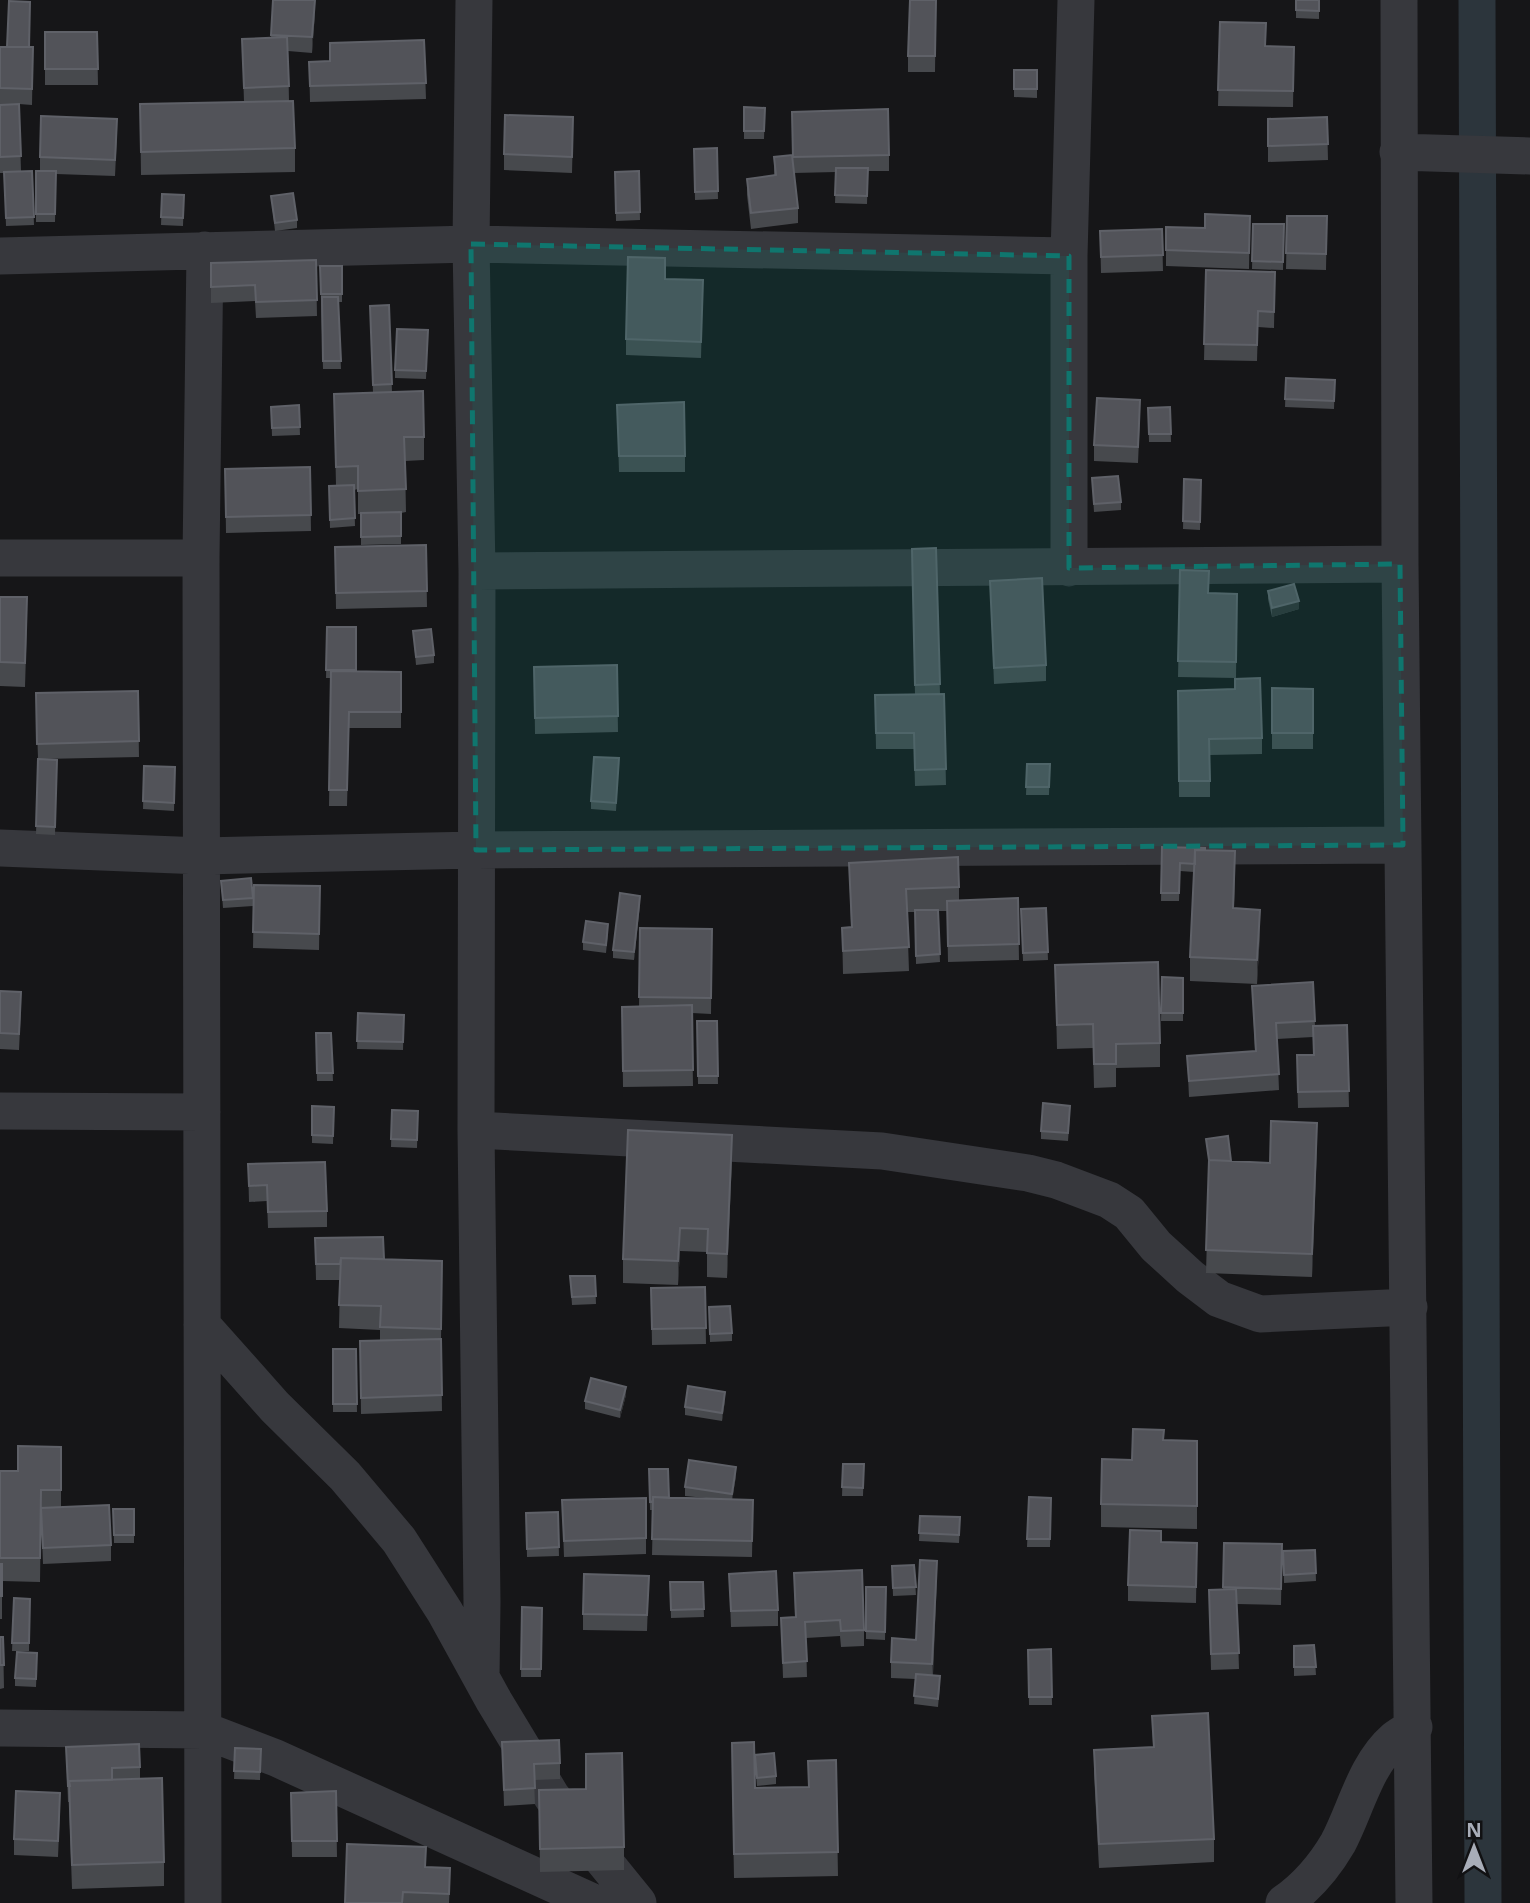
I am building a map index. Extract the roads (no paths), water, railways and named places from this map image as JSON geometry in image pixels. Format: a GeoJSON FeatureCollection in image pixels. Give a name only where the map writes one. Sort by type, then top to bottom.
{"type":"FeatureCollection","features":[{"type":"Feature","properties":{"kind":"street"},"geometry":{"type":"LineString","coordinates":[[474,0],[471,244],[477,571],[476,1130],[481,1677]]}},
{"type":"Feature","properties":{"kind":"street"},"geometry":{"type":"LineString","coordinates":[[1069,568],[1069,256],[1076,0]]}},
{"type":"Feature","properties":{"kind":"street"},"geometry":{"type":"LineString","coordinates":[[1399,0],[1400,564],[1414,1903]]}},
{"type":"Feature","properties":{"kind":"street"},"geometry":{"type":"LineString","coordinates":[[1398,152],[1524,156]]}},
{"type":"Feature","properties":{"kind":"street"},"geometry":{"type":"LineString","coordinates":[[0,256],[471,244],[1069,256]]}},
{"type":"Feature","properties":{"kind":"street"},"geometry":{"type":"LineString","coordinates":[[203,1903],[201,558],[205,250]]}},
{"type":"Feature","properties":{"kind":"street"},"geometry":{"type":"LineString","coordinates":[[0,558],[201,558]]}},
{"type":"Feature","properties":{"kind":"street"},"geometry":{"type":"LineString","coordinates":[[477,571],[1400,564]]}},
{"type":"Feature","properties":{"kind":"street"},"geometry":{"type":"LineString","coordinates":[[0,848],[202,856],[476,849],[1403,845]]}},
{"type":"Feature","properties":{"kind":"street"},"geometry":{"type":"LineString","coordinates":[[0,1111],[202,1112]]}},
{"type":"Feature","properties":{"kind":"street"},"geometry":{"type":"LineString","coordinates":[[476,1130],[882,1151],[1028,1173],[1056,1180],[1109,1200],[1129,1213],[1156,1246],[1219,1299],[1260,1314],[1409,1307]]}},
{"type":"Feature","properties":{"kind":"street"},"geometry":{"type":"LineString","coordinates":[[202,1325],[275,1407],[345,1476],[399,1540],[445,1612],[552,1797],[638,1903]]}},
{"type":"Feature","properties":{"kind":"street"},"geometry":{"type":"LineString","coordinates":[[1284,1903],[1305,1887],[1320,1870],[1338,1842],[1371,1769],[1395,1739],[1414,1727]]}},
{"type":"Feature","properties":{"kind":"street"},"geometry":{"type":"LineString","coordinates":[[0,1728],[203,1730],[276,1758],[595,1903]]}},
{"type":"Feature","properties":{"kind":"waterway"},"geometry":{"type":"LineString","coordinates":[[1477,0],[1483,1903]]}}]}
